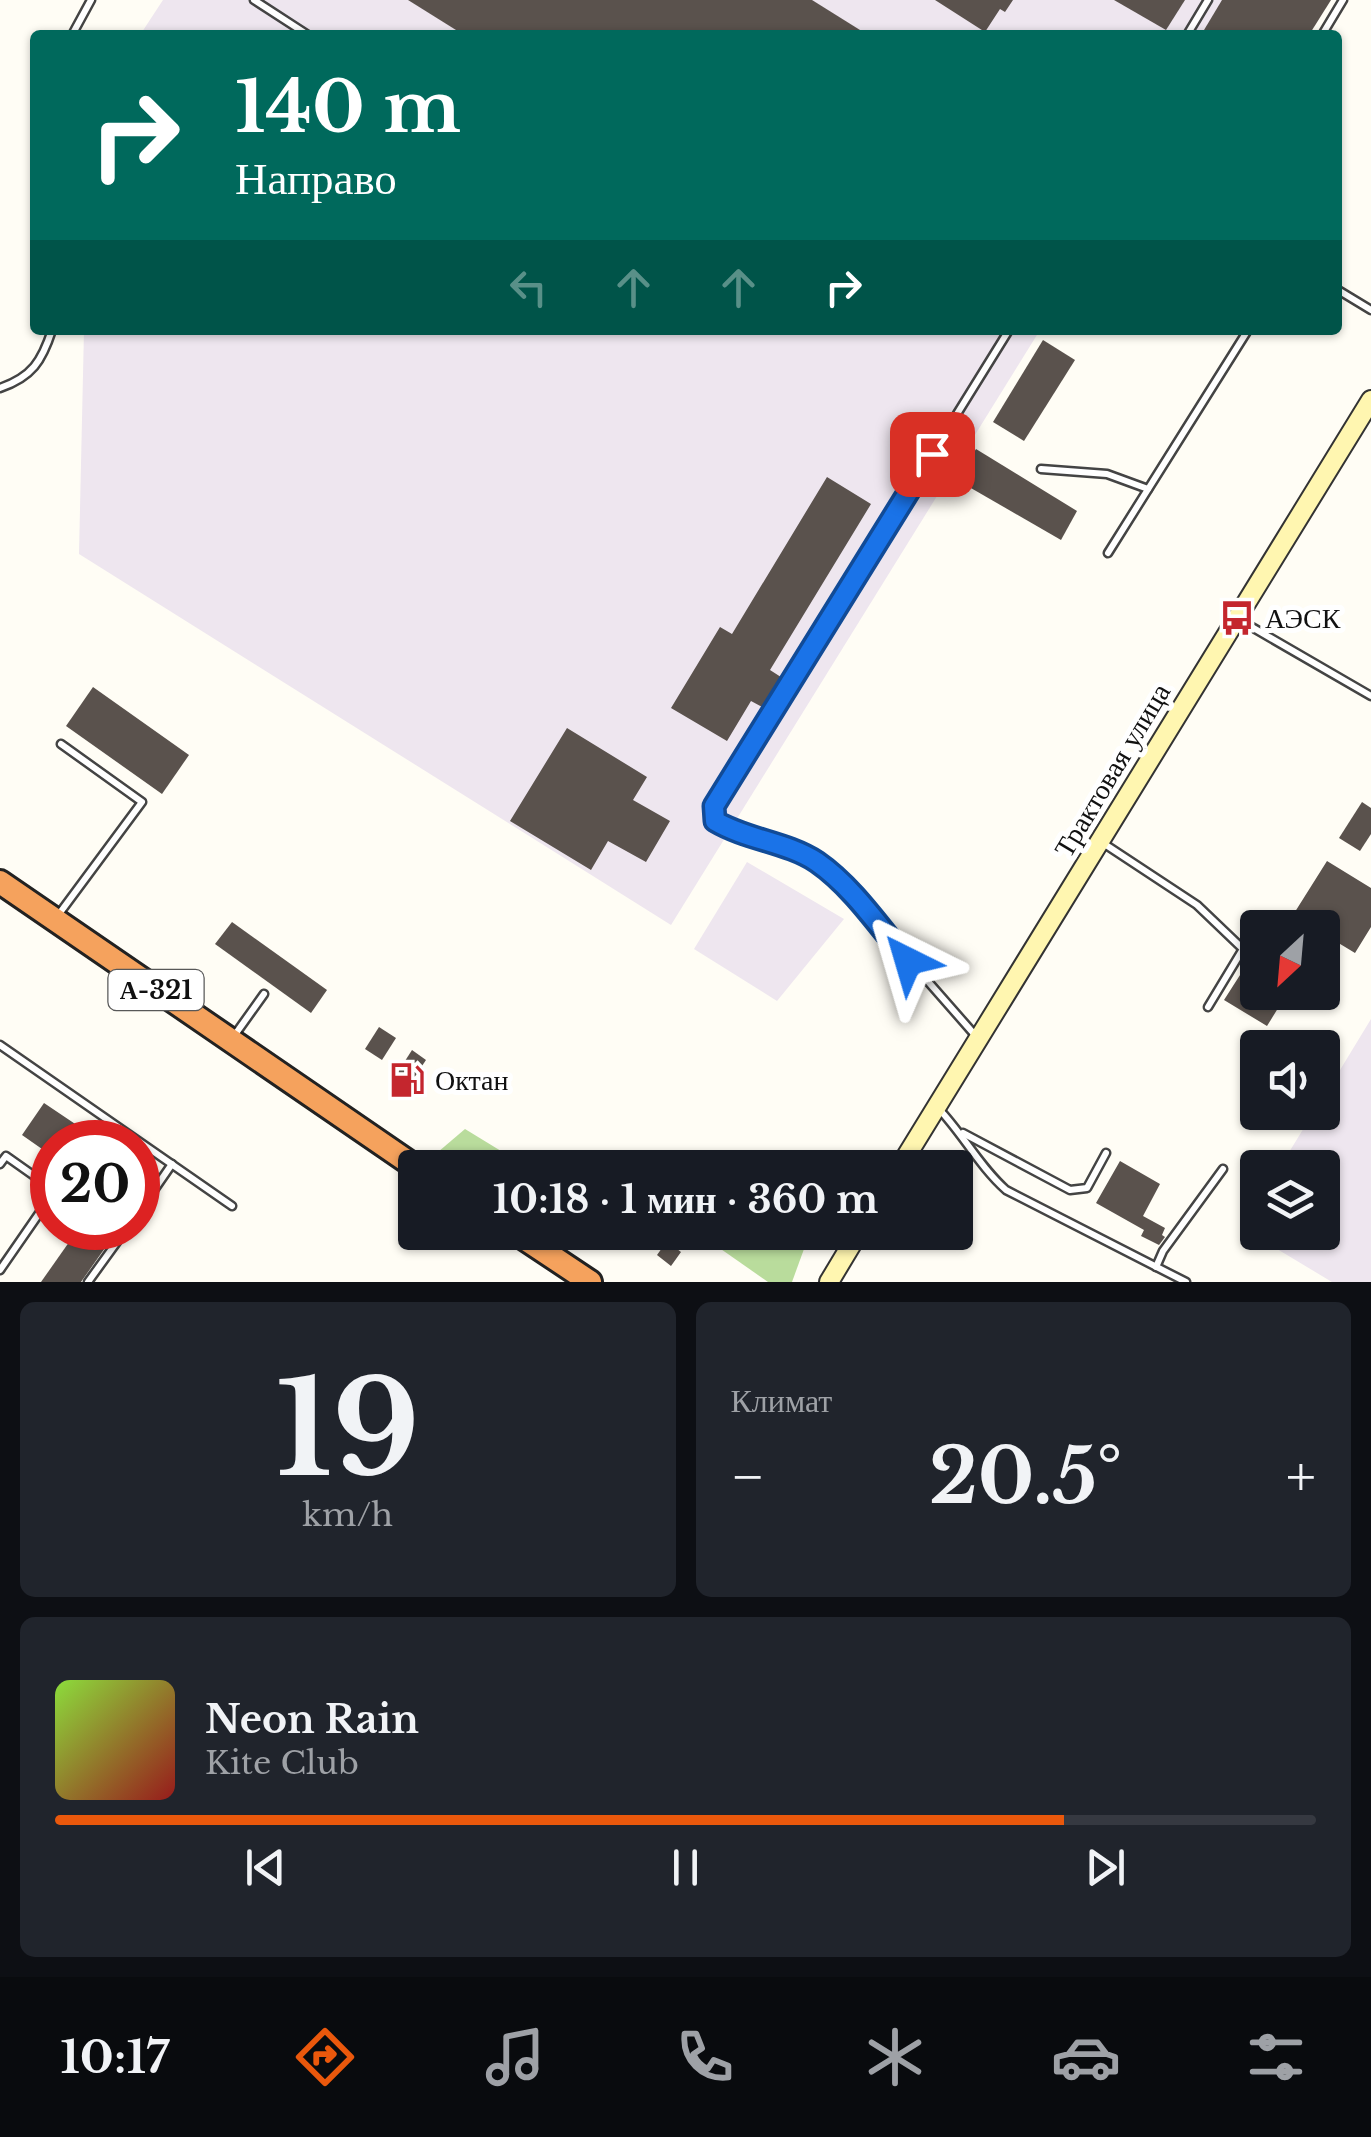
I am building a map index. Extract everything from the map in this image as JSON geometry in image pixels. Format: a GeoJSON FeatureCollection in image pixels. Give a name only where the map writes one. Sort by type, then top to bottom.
{"type":"FeatureCollection","features":[{"type":"Feature","properties":{"kind":"highway","name":"А-321"},"geometry":{"type":"LineString","coordinates":[[0,882],[398,1155]]}},
{"type":"Feature","properties":{"kind":"highway"},"geometry":{"type":"LineString","coordinates":[[542,1250],[590,1282]]}},
{"type":"Feature","properties":{"kind":"main road","name":"Трактовая улица"},"geometry":{"type":"LineString","coordinates":[[910,1150],[1371,400]]}},
{"type":"Feature","properties":{"kind":"main road"},"geometry":{"type":"LineString","coordinates":[[829,1282],[848,1250]]}},
{"type":"Feature","properties":{"kind":"lane"},"geometry":{"type":"LineString","coordinates":[[75,30],[91,0]]}},
{"type":"Feature","properties":{"kind":"lane"},"geometry":{"type":"LineString","coordinates":[[254,0],[300,30]]}},
{"type":"Feature","properties":{"kind":"lane"},"geometry":{"type":"LineString","coordinates":[[1189,30],[1208,0]]}},
{"type":"Feature","properties":{"kind":"lane"},"geometry":{"type":"LineString","coordinates":[[1325,30],[1343,0]]}},
{"type":"Feature","properties":{"kind":"lane"},"geometry":{"type":"LineString","coordinates":[[1342,292],[1371,310]]}},
{"type":"Feature","properties":{"kind":"lane"},"geometry":{"type":"LineString","coordinates":[[0,388],[16,383],[42,360],[50,335]]}},
{"type":"Feature","properties":{"kind":"lane"},"geometry":{"type":"LineString","coordinates":[[979,1040],[845,887],[817,862],[783,846],[730,830],[715,821],[714,806],[1005,335]]}},
{"type":"Feature","properties":{"kind":"lane"},"geometry":{"type":"LineString","coordinates":[[1108,553],[1245,335]]}},
{"type":"Feature","properties":{"kind":"lane"},"geometry":{"type":"LineString","coordinates":[[1042,469],[1107,474],[1148,489]]}},
{"type":"Feature","properties":{"kind":"lane"},"geometry":{"type":"LineString","coordinates":[[1237,618],[1371,696]]}},
{"type":"Feature","properties":{"kind":"lane"},"geometry":{"type":"LineString","coordinates":[[55,920],[142,802],[61,744]]}},
{"type":"Feature","properties":{"kind":"lane"},"geometry":{"type":"LineString","coordinates":[[1100,841],[1197,906],[1242,949],[1208,1007]]}},
{"type":"Feature","properties":{"kind":"lane"},"geometry":{"type":"LineString","coordinates":[[230,1041],[264,994]]}},
{"type":"Feature","properties":{"kind":"lane"},"geometry":{"type":"LineString","coordinates":[[0,1045],[232,1206]]}},
{"type":"Feature","properties":{"kind":"lane"},"geometry":{"type":"LineString","coordinates":[[937,1107],[961,1132],[986,1173],[1006,1190],[1186,1282]]}},
{"type":"Feature","properties":{"kind":"lane"},"geometry":{"type":"LineString","coordinates":[[961,1132],[1070,1190],[1087,1188],[1106,1153]]}},
{"type":"Feature","properties":{"kind":"lane"},"geometry":{"type":"LineString","coordinates":[[0,1164],[6,1156],[47,1185],[46,1202],[0,1270]]}},
{"type":"Feature","properties":{"kind":"lane"},"geometry":{"type":"LineString","coordinates":[[160,1181],[172,1164]]}},
{"type":"Feature","properties":{"kind":"lane"},"geometry":{"type":"LineString","coordinates":[[1156,1266],[1222,1169]]}},
{"type":"Feature","properties":{"kind":"lane"},"geometry":{"type":"LineString","coordinates":[[88,1282],[111,1250]]}},
{"type":"Feature","properties":{"kind":"shaded area"},"geometry":{"type":"Polygon","coordinates":[[[163,0],[1242,0],[1223,30],[143,30],[163,0]]]}},
{"type":"Feature","properties":{"kind":"shaded area"},"geometry":{"type":"Polygon","coordinates":[[[84,335],[1037,335],[671,925],[79,554],[84,335]]]}},
{"type":"Feature","properties":{"kind":"shaded area"},"geometry":{"type":"Polygon","coordinates":[[[747,862],[844,919],[777,1001],[694,949],[747,862]]]}},
{"type":"Feature","properties":{"kind":"shaded area"},"geometry":{"type":"Polygon","coordinates":[[[1371,1019],[1371,1282],[1332,1282],[1279,1250],[1340,1250],[1340,1150],[1290,1150],[1303,1130],[1340,1130],[1340,1070],[1371,1019]]]}},
{"type":"Feature","properties":{"kind":"green space"},"geometry":{"type":"Polygon","coordinates":[[[465,1129],[499,1150],[440,1150],[465,1129]]]}},
{"type":"Feature","properties":{"kind":"green space"},"geometry":{"type":"Polygon","coordinates":[[[722,1250],[804,1250],[792,1282],[768,1282],[722,1250]]]}},
{"type":"Feature","properties":{"kind":"building"},"geometry":{"type":"Polygon","coordinates":[[[408,0],[812,0],[860,30],[456,30],[408,0]]]}},
{"type":"Feature","properties":{"kind":"building"},"geometry":{"type":"Polygon","coordinates":[[[935,0],[1013,0],[1005,12],[1000,9],[986,30],[935,0]]]}},
{"type":"Feature","properties":{"kind":"building"},"geometry":{"type":"Polygon","coordinates":[[[1114,0],[1185,0],[1166,30],[1114,0]]]}},
{"type":"Feature","properties":{"kind":"building"},"geometry":{"type":"Polygon","coordinates":[[[1222,0],[1331,0],[1312,30],[1204,30],[1222,0]]]}},
{"type":"Feature","properties":{"kind":"building"},"geometry":{"type":"Polygon","coordinates":[[[1043,340],[1075,360],[1024,441],[993,422],[1043,340]]]}},
{"type":"Feature","properties":{"kind":"building"},"geometry":{"type":"Polygon","coordinates":[[[976,449],[1077,511],[1061,540],[957,480],[976,449]]]}},
{"type":"Feature","properties":{"kind":"building"},"geometry":{"type":"Polygon","coordinates":[[[827,477],[871,504],[770,670],[784,679],[766,709],[751,701],[727,741],[671,708],[720,627],[732,634],[827,477]]]}},
{"type":"Feature","properties":{"kind":"building"},"geometry":{"type":"Polygon","coordinates":[[[93,687],[189,755],[162,794],[66,726],[93,687]]]}},
{"type":"Feature","properties":{"kind":"building"},"geometry":{"type":"Polygon","coordinates":[[[567,728],[647,777],[633,800],[670,821],[646,862],[608,841],[591,870],[510,821],[567,728]]]}},
{"type":"Feature","properties":{"kind":"building"},"geometry":{"type":"Polygon","coordinates":[[[1362,802],[1371,808],[1371,834],[1360,851],[1339,838],[1362,802]]]}},
{"type":"Feature","properties":{"kind":"building"},"geometry":{"type":"Polygon","coordinates":[[[1327,861],[1371,888],[1371,927],[1355,953],[1340,944],[1340,910],[1296,910],[1327,861]]]}},
{"type":"Feature","properties":{"kind":"building"},"geometry":{"type":"Polygon","coordinates":[[[232,922],[327,990],[311,1013],[215,944],[232,922]]]}},
{"type":"Feature","properties":{"kind":"building"},"geometry":{"type":"Polygon","coordinates":[[[1240,975],[1240,1010],[1224,1000],[1240,975]]]}},
{"type":"Feature","properties":{"kind":"building"},"geometry":{"type":"Polygon","coordinates":[[[1241,1010],[1277,1010],[1267,1026],[1241,1010]]]}},
{"type":"Feature","properties":{"kind":"building"},"geometry":{"type":"Polygon","coordinates":[[[379,1027],[396,1038],[382,1060],[365,1049],[379,1027]]]}},
{"type":"Feature","properties":{"kind":"building"},"geometry":{"type":"Polygon","coordinates":[[[412,1050],[426,1060],[410,1084],[396,1075],[412,1050]]]}},
{"type":"Feature","properties":{"kind":"building"},"geometry":{"type":"Polygon","coordinates":[[[44,1103],[69,1120],[32,1120],[44,1103]]]}},
{"type":"Feature","properties":{"kind":"building"},"geometry":{"type":"Polygon","coordinates":[[[30,1123],[30,1141],[22,1135],[30,1123]]]}},
{"type":"Feature","properties":{"kind":"building"},"geometry":{"type":"Polygon","coordinates":[[[1120,1161],[1160,1184],[1143,1216],[1165,1228],[1159,1245],[1141,1236],[1144,1230],[1096,1203],[1120,1161]]]}},
{"type":"Feature","properties":{"kind":"building"},"geometry":{"type":"Polygon","coordinates":[[[64,1250],[104,1250],[81,1282],[41,1282],[64,1250]]]}},
{"type":"Feature","properties":{"kind":"building"},"geometry":{"type":"Polygon","coordinates":[[[661,1250],[681,1252],[671,1266],[657,1255],[661,1250]]]}},
{"type":"Feature","properties":{"kind":"place","name":"АЭСК"},"geometry":{"type":"Point","coordinates":[1237,618]}},
{"type":"Feature","properties":{"kind":"place","name":"Октан"},"geometry":{"type":"Point","coordinates":[407,1080]}},
{"type":"Feature","properties":{"kind":"route"},"geometry":{"type":"LineString","coordinates":[[908,961],[845,887],[817,862],[783,846],[730,830],[715,821],[714,806],[932,454]]}}]}
